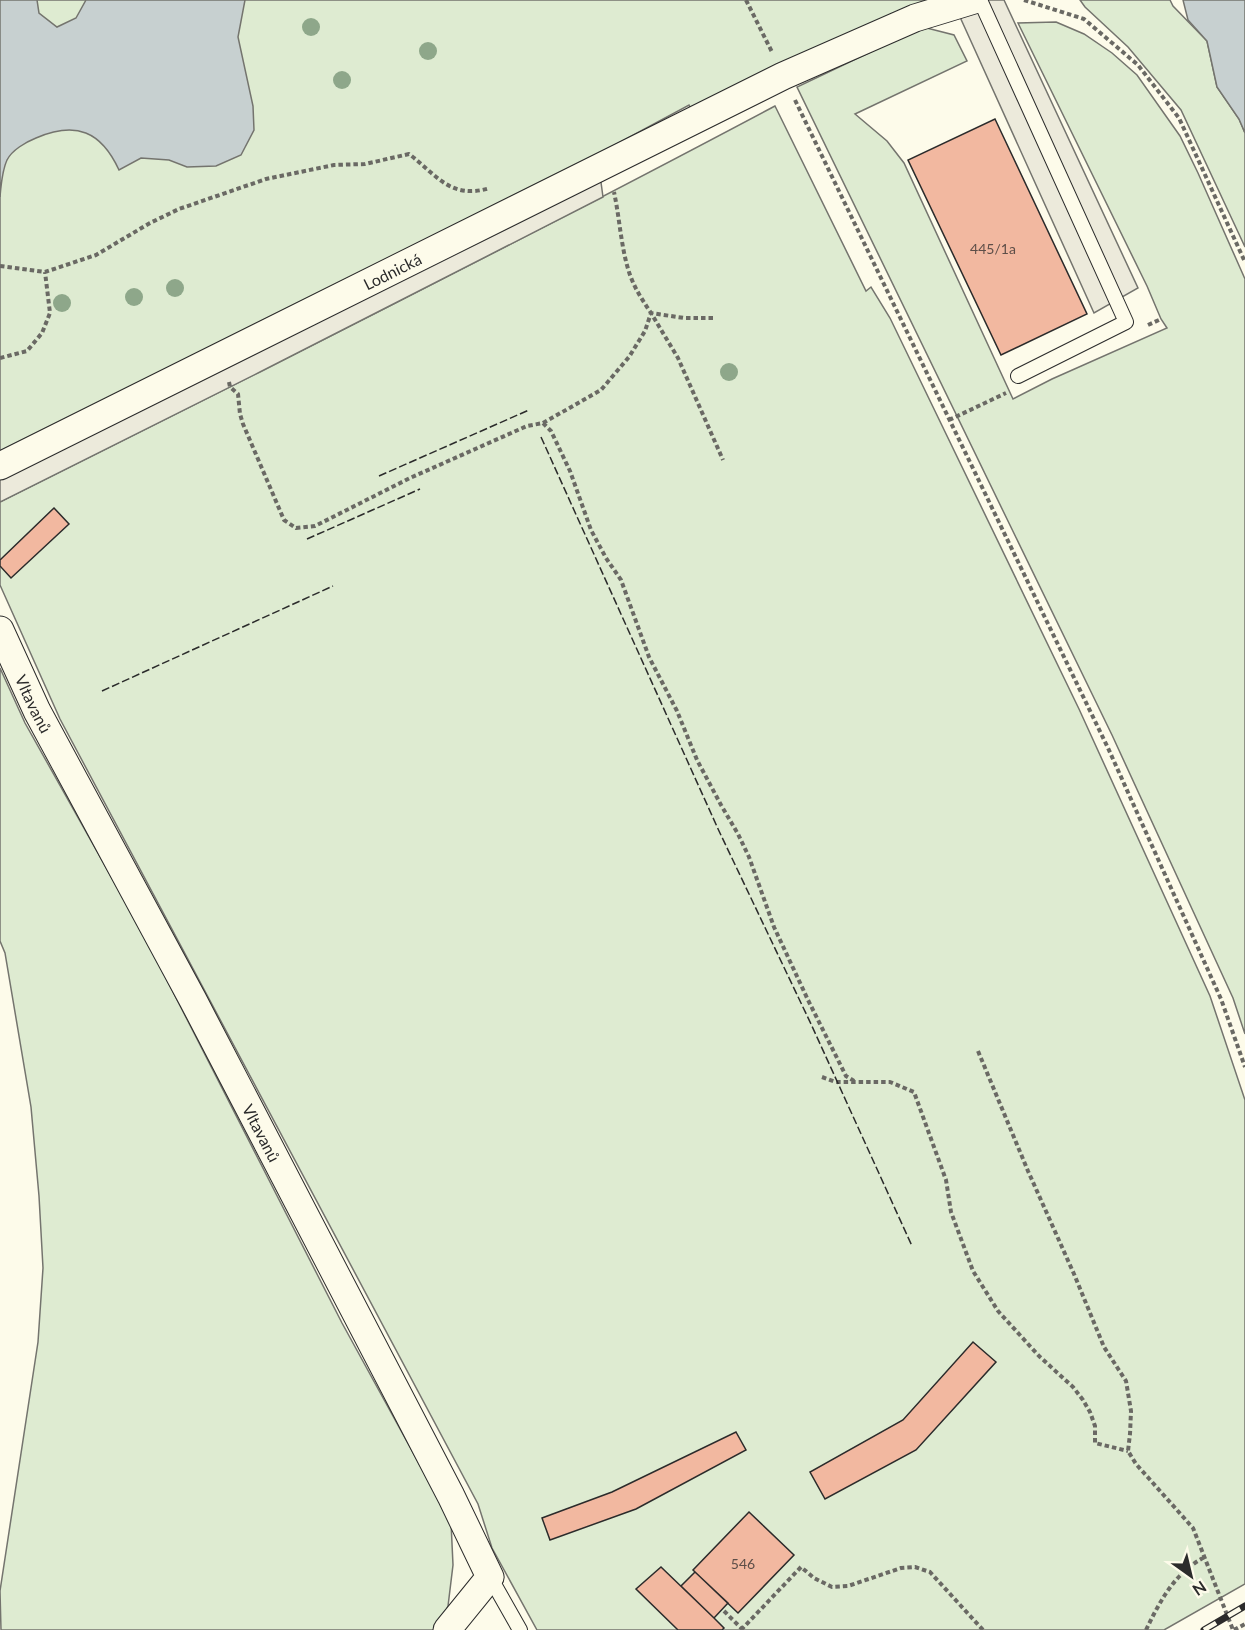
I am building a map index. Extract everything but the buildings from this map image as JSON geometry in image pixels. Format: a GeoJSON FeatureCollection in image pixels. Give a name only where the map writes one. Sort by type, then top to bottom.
{"type":"FeatureCollection","features":[{"type":"Feature","properties":{"kind":"street","name":"Lodnická"},"geometry":{"type":"LineString","coordinates":[[0,466],[783,76],[915,18],[974,0]]}},
{"type":"Feature","properties":{"kind":"street","name":"Vltavanů"},"geometry":{"type":"LineString","coordinates":[[0,630],[37,711],[199,1011],[445,1485],[490,1577]]}},
{"type":"Feature","properties":{"kind":"street"},"geometry":{"type":"LineString","coordinates":[[447,1630],[490,1577]]}},
{"type":"Feature","properties":{"kind":"lane"},"geometry":{"type":"LineString","coordinates":[[980,0],[1126,322],[1018,376]]}},
{"type":"Feature","properties":{"kind":"lane"},"geometry":{"type":"LineString","coordinates":[[490,1577],[520,1630]]}},
{"type":"Feature","properties":{"kind":"path"},"geometry":{"type":"LineString","coordinates":[[746,0],[1108,748],[1221,999],[1245,1067]]}},
{"type":"Feature","properties":{"kind":"path"},"geometry":{"type":"LineString","coordinates":[[1024,0],[1084,19],[1138,66],[1179,118],[1245,262]]}},
{"type":"Feature","properties":{"kind":"path"},"geometry":{"type":"LineString","coordinates":[[0,266],[45,272],[96,255],[150,223],[179,209],[267,179],[334,165],[365,164],[410,154],[441,182],[461,190]]}},
{"type":"Feature","properties":{"kind":"path"},"geometry":{"type":"LineString","coordinates":[[609,163],[630,276],[678,358],[723,460]]}},
{"type":"Feature","properties":{"kind":"path"},"geometry":{"type":"LineString","coordinates":[[0,358],[27,351],[42,333],[50,313],[45,272]]}},
{"type":"Feature","properties":{"kind":"path"},"geometry":{"type":"LineString","coordinates":[[651,313],[684,318],[713,318]]}},
{"type":"Feature","properties":{"kind":"path"},"geometry":{"type":"LineString","coordinates":[[220,356],[230,387],[238,394],[243,424],[284,520],[296,528],[315,526],[410,478],[527,426],[543,423],[601,390],[629,357],[645,331],[651,313]]}},
{"type":"Feature","properties":{"kind":"path"},"geometry":{"type":"LineString","coordinates":[[543,423],[551,431],[570,471],[591,530],[621,580],[649,657],[677,711],[697,760],[749,857],[774,927],[808,1000],[846,1076],[854,1082]]}},
{"type":"Feature","properties":{"kind":"path"},"geometry":{"type":"LineString","coordinates":[[978,1051],[1104,1347],[1126,1381],[1131,1411],[1128,1451],[1136,1464],[1193,1528],[1234,1630],[1245,1624]]}},
{"type":"Feature","properties":{"kind":"path"},"geometry":{"type":"LineString","coordinates":[[822,1077],[836,1082],[890,1082],[914,1092],[946,1180],[951,1212],[973,1271],[998,1311],[1083,1400],[1095,1426],[1095,1443],[1128,1451]]}},
{"type":"Feature","properties":{"kind":"path"},"geometry":{"type":"LineString","coordinates":[[1146,1630],[1162,1598],[1177,1578],[1192,1563],[1204,1557]]}},
{"type":"Feature","properties":{"kind":"path"},"geometry":{"type":"LineString","coordinates":[[724,1611],[741,1629],[801,1567],[814,1578],[832,1587],[848,1586],[901,1568],[915,1568],[930,1572],[983,1630]]}},
{"type":"Feature","properties":{"kind":"green space"},"geometry":{"type":"Polygon","coordinates":[[[0,0],[929,0],[691,110],[689,105],[613,146],[0,457],[0,0]]]}},
{"type":"Feature","properties":{"kind":"green space"},"geometry":{"type":"Polygon","coordinates":[[[1080,0],[1170,0],[1207,41],[1217,87],[1239,119],[1245,133],[1245,247],[1181,110],[1128,47],[1080,0]]]}},
{"type":"Feature","properties":{"kind":"green space"},"geometry":{"type":"Polygon","coordinates":[[[1056,22],[1084,34],[1112,53],[1137,75],[1180,136],[1245,279],[1245,1034],[1233,998],[1112,735],[797,87],[923,27],[954,35],[967,61],[855,114],[887,141],[904,163],[1013,399],[1052,379],[1167,328],[1018,23],[1056,22]]]}},
{"type":"Feature","properties":{"kind":"green space"},"geometry":{"type":"Polygon","coordinates":[[[775,106],[866,291],[871,287],[890,318],[1079,709],[1210,996],[1245,1100],[1245,1584],[1164,1630],[537,1630],[492,1548],[478,1504],[60,719],[0,585],[0,502],[486,257],[775,106]]]}},
{"type":"Feature","properties":{"kind":"green space"},"geometry":{"type":"Polygon","coordinates":[[[0,668],[25,723],[145,937],[342,1323],[451,1522],[453,1565],[448,1606],[437,1630],[1,1630],[0,1591],[38,1342],[43,1268],[31,1107],[5,953],[0,941],[0,668]]]}},
{"type":"Feature","properties":{"kind":"shaded area"},"geometry":{"type":"Polygon","coordinates":[[[0,0],[37,0],[39,13],[57,27],[76,18],[86,0],[245,0],[238,37],[253,106],[254,130],[241,155],[216,166],[187,167],[169,160],[141,158],[119,170],[104,146],[95,138],[75,130],[63,130],[32,140],[12,153],[4,169],[0,197],[0,0]]]}},
{"type":"Feature","properties":{"kind":"shaded area"},"geometry":{"type":"Polygon","coordinates":[[[974,0],[1004,0],[1138,288],[1094,313],[955,6],[974,0]]]}},
{"type":"Feature","properties":{"kind":"shaded area"},"geometry":{"type":"Polygon","coordinates":[[[1183,0],[1245,0],[1245,133],[1239,119],[1217,87],[1207,41],[1188,20],[1183,0]]]}},
{"type":"Feature","properties":{"kind":"shaded area"},"geometry":{"type":"Polygon","coordinates":[[[600,175],[603,197],[0,502],[0,477],[600,175]]]}},
{"type":"Feature","properties":{"kind":"railway"},"geometry":{"type":"LineString","coordinates":[[1204,1630],[1245,1606]]}},
{"type":"Feature","properties":{"kind":"fence"},"geometry":{"type":"LineString","coordinates":[[379,476],[529,410]]}},
{"type":"Feature","properties":{"kind":"fence"},"geometry":{"type":"LineString","coordinates":[[541,437],[719,831],[811,1024],[912,1246]]}},
{"type":"Feature","properties":{"kind":"fence"},"geometry":{"type":"LineString","coordinates":[[307,539],[420,489]]}},
{"type":"Feature","properties":{"kind":"fence"},"geometry":{"type":"LineString","coordinates":[[102,691],[333,586]]}}]}
